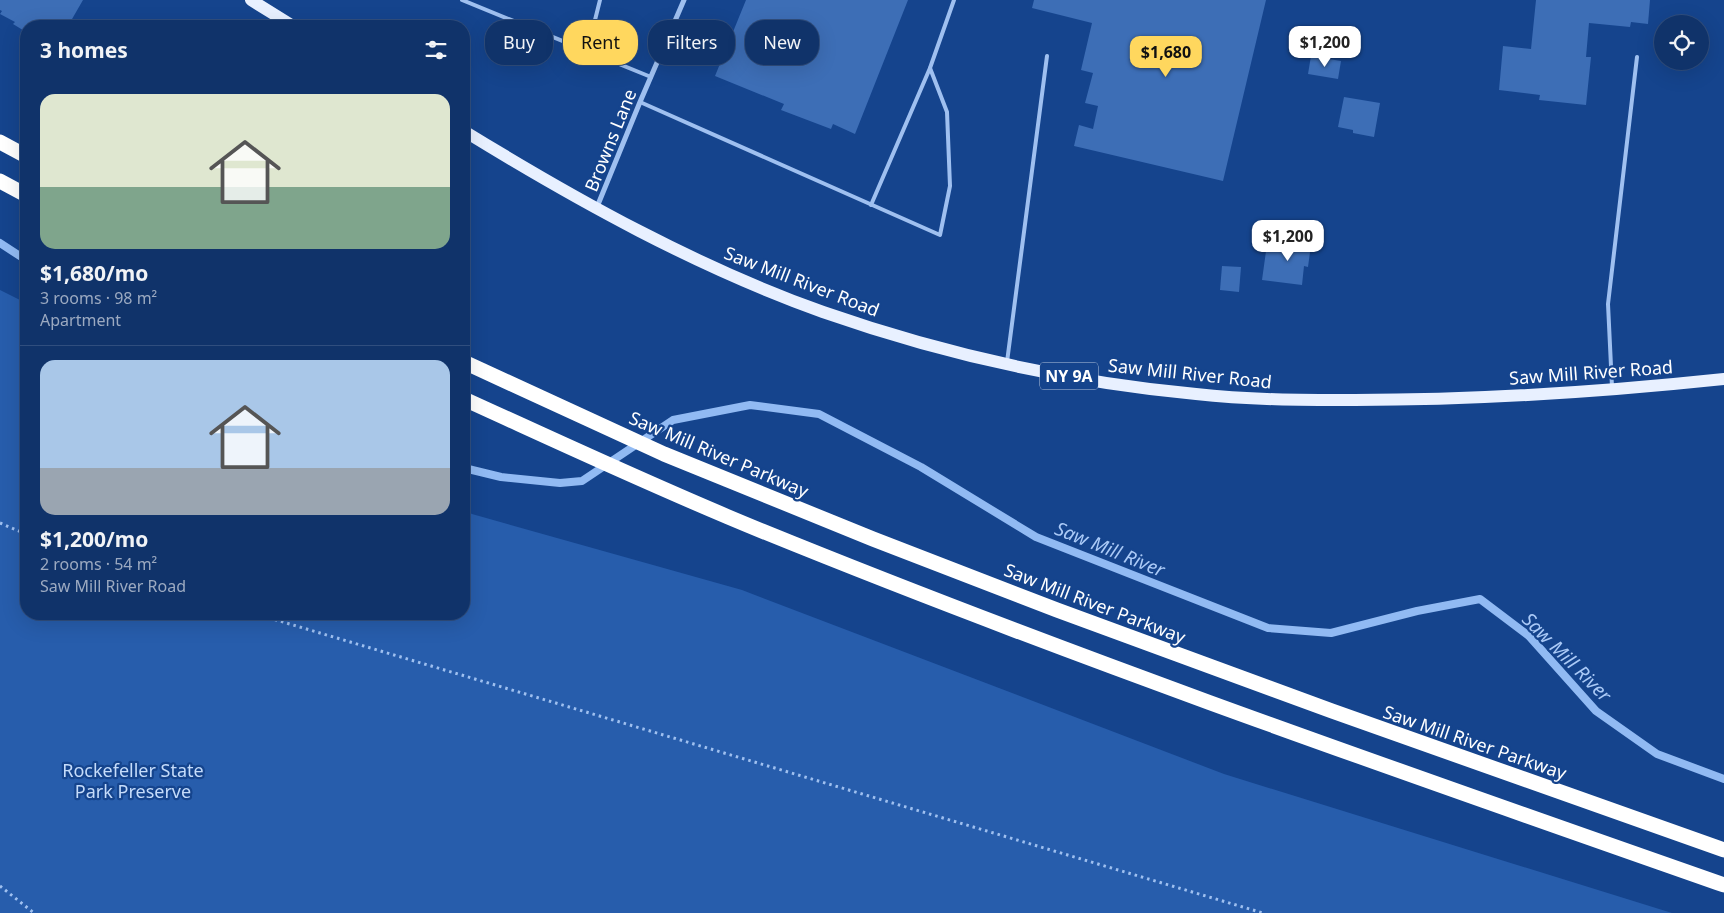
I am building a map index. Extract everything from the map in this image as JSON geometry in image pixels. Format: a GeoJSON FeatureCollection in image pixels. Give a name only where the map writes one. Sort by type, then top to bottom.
{"type":"FeatureCollection","features":[{"type":"Feature","properties":{"kind":"highway"},"geometry":{"type":"LineString","coordinates":[[0,142],[20,153]]}},
{"type":"Feature","properties":{"kind":"highway"},"geometry":{"type":"LineString","coordinates":[[0,180],[20,192]]}},
{"type":"Feature","properties":{"kind":"highway","name":"Saw Mill River Parkway"},"geometry":{"type":"LineString","coordinates":[[470,365],[664,454],[873,539],[1332,712],[1724,850]]}},
{"type":"Feature","properties":{"kind":"highway"},"geometry":{"type":"LineString","coordinates":[[470,402],[631,476],[860,570],[1308,739],[1724,885]]}},
{"type":"Feature","properties":{"kind":"main road"},"geometry":{"type":"LineString","coordinates":[[251,0],[283,20]]}},
{"type":"Feature","properties":{"kind":"main road","name":"Saw Mill River Road"},"geometry":{"type":"LineString","coordinates":[[470,134],[596,208],[731,275],[814,308],[913,340],[1055,374],[1154,390],[1250,398],[1316,400],[1418,400],[1490,397],[1724,379]]}},
{"type":"Feature","properties":{"kind":"street","name":"Browns Lane"},"geometry":{"type":"LineString","coordinates":[[596,208],[684,0]]}},
{"type":"Feature","properties":{"kind":"lane"},"geometry":{"type":"LineString","coordinates":[[462,0],[563,41]]}},
{"type":"Feature","properties":{"kind":"lane"},"geometry":{"type":"LineString","coordinates":[[595,20],[600,0]]}},
{"type":"Feature","properties":{"kind":"lane"},"geometry":{"type":"LineString","coordinates":[[872,205],[930,68],[954,0]]}},
{"type":"Feature","properties":{"kind":"lane"},"geometry":{"type":"LineString","coordinates":[[1007,364],[1047,56]]}},
{"type":"Feature","properties":{"kind":"lane"},"geometry":{"type":"LineString","coordinates":[[1612,389],[1608,304],[1637,57]]}},
{"type":"Feature","properties":{"kind":"lane"},"geometry":{"type":"LineString","coordinates":[[621,65],[651,77]]}},
{"type":"Feature","properties":{"kind":"lane"},"geometry":{"type":"LineString","coordinates":[[640,102],[940,235],[950,186],[948,112],[930,68]]}},
{"type":"Feature","properties":{"kind":"path"},"geometry":{"type":"LineString","coordinates":[[0,523],[20,531]]}},
{"type":"Feature","properties":{"kind":"path"},"geometry":{"type":"LineString","coordinates":[[276,620],[1263,913]]}},
{"type":"Feature","properties":{"kind":"path"},"geometry":{"type":"LineString","coordinates":[[0,886],[34,913]]}},
{"type":"Feature","properties":{"kind":"green space","name":"Rockefeller State Park Preserve"},"geometry":{"type":"Polygon","coordinates":[[[0,290],[20,300],[20,620],[470,620],[470,513],[742,590],[1224,774],[1672,913],[0,913],[0,290]]]}},
{"type":"Feature","properties":{"kind":"building"},"geometry":{"type":"Polygon","coordinates":[[[0,0],[83,0],[71,20],[20,20],[20,28],[13,24],[15,22],[0,14],[2,11],[0,10],[0,0]]]}},
{"type":"Feature","properties":{"kind":"building"},"geometry":{"type":"Polygon","coordinates":[[[746,0],[908,0],[855,134],[833,124],[831,129],[781,110],[784,104],[715,76],[719,65],[735,65],[735,27],[746,0]]]}},
{"type":"Feature","properties":{"kind":"building"},"geometry":{"type":"Polygon","coordinates":[[[1034,0],[1266,0],[1223,181],[1074,146],[1079,125],[1093,129],[1098,106],[1085,103],[1093,73],[1081,70],[1092,23],[1032,8],[1034,0]]]}},
{"type":"Feature","properties":{"kind":"building"},"geometry":{"type":"Polygon","coordinates":[[[1536,0],[1650,0],[1648,24],[1631,22],[1630,27],[1589,23],[1586,57],[1591,57],[1586,105],[1539,100],[1540,95],[1499,90],[1503,46],[1531,49],[1536,0]]]}},
{"type":"Feature","properties":{"kind":"building"},"geometry":{"type":"Polygon","coordinates":[[[1311,56],[1341,61],[1338,79],[1308,74],[1311,56]]]}},
{"type":"Feature","properties":{"kind":"building"},"geometry":{"type":"Polygon","coordinates":[[[1344,97],[1380,103],[1374,137],[1353,133],[1353,130],[1338,127],[1344,97]]]}},
{"type":"Feature","properties":{"kind":"building"},"geometry":{"type":"Polygon","coordinates":[[[1301,236],[1317,238],[1315,252],[1310,252],[1308,267],[1304,266],[1302,285],[1262,280],[1267,244],[1299,249],[1301,236]]]}},
{"type":"Feature","properties":{"kind":"building"},"geometry":{"type":"Polygon","coordinates":[[[1222,266],[1241,267],[1239,292],[1220,290],[1222,266]]]}},
{"type":"Feature","properties":{"kind":"waterway","name":"Saw Mill River"},"geometry":{"type":"LineString","coordinates":[[0,243],[20,256]]}},
{"type":"Feature","properties":{"kind":"waterway","name":"Saw Mill River"},"geometry":{"type":"LineString","coordinates":[[470,469],[501,477],[560,483],[582,481],[673,420],[750,405],[819,414],[921,467],[1036,537],[1268,628],[1331,633],[1417,611],[1480,599],[1529,636],[1596,711],[1657,754],[1724,779]]}}]}
